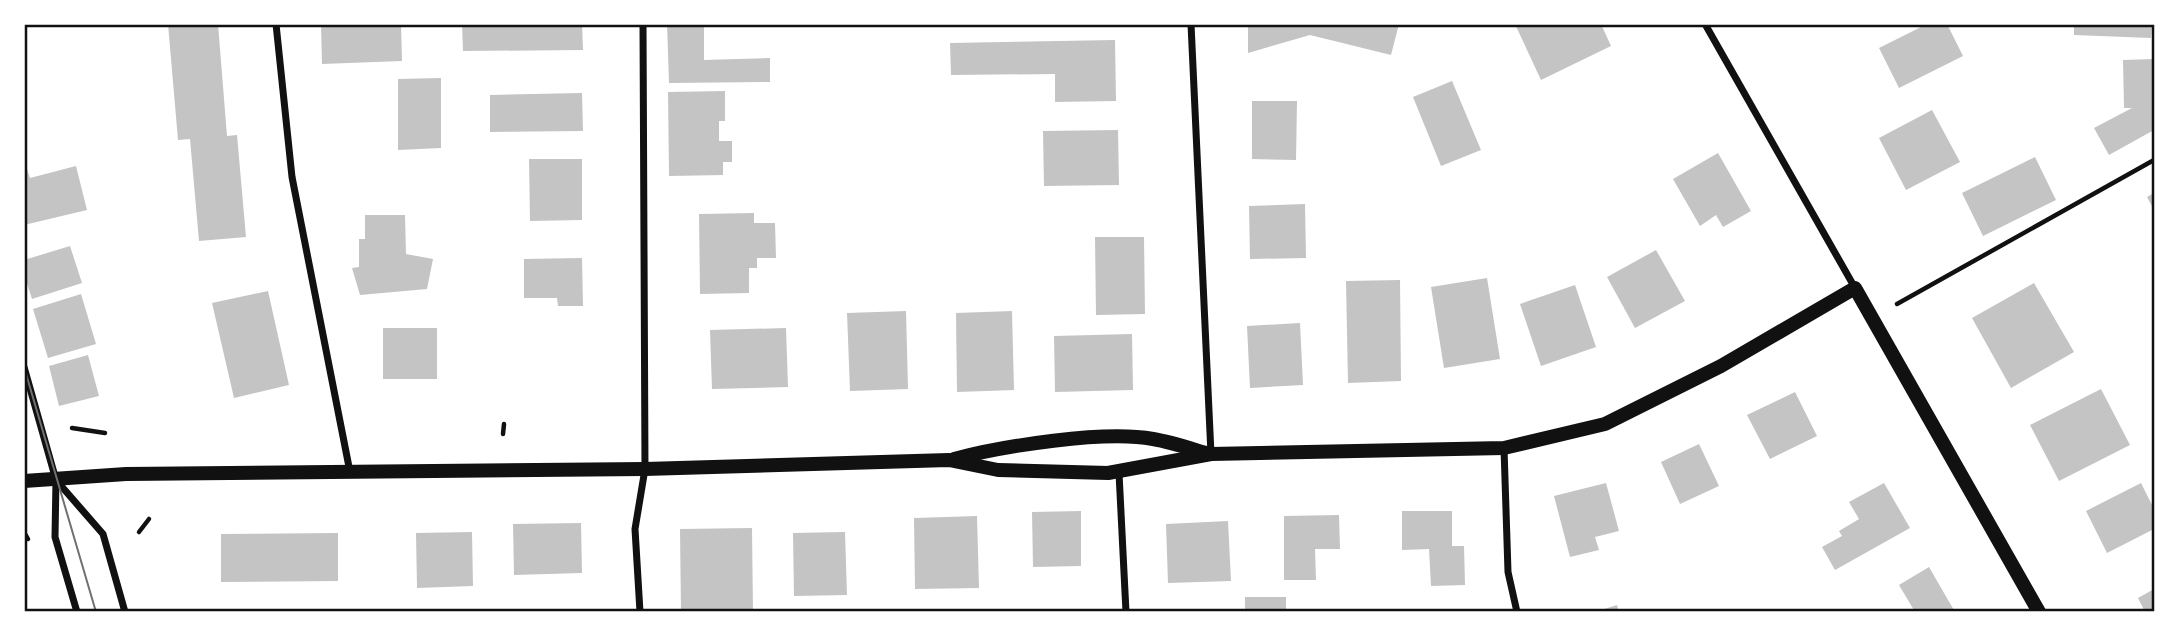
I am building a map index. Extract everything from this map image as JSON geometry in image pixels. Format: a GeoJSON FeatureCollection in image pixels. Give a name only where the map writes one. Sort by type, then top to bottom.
{"type":"FeatureCollection","features":[{"type":"Feature","properties":{"kind":"main road"},"geometry":{"type":"LineString","coordinates":[[24,481],[126,474],[645,469],[949,460],[998,470],[1119,473],[1211,454],[1504,448],[1605,424],[1721,366],[1855,288],[2039,611]]}},
{"type":"Feature","properties":{"kind":"main road"},"geometry":{"type":"LineString","coordinates":[[949,460],[996,447],[1118,437],[1152,439],[1211,454]]}},
{"type":"Feature","properties":{"kind":"street"},"geometry":{"type":"LineString","coordinates":[[276,24],[292,177],[351,472]]}},
{"type":"Feature","properties":{"kind":"street"},"geometry":{"type":"LineString","coordinates":[[640,611],[635,529],[645,469],[643,24]]}},
{"type":"Feature","properties":{"kind":"street"},"geometry":{"type":"LineString","coordinates":[[1191,24],[1211,454]]}},
{"type":"Feature","properties":{"kind":"street"},"geometry":{"type":"LineString","coordinates":[[1705,24],[1855,288]]}},
{"type":"Feature","properties":{"kind":"street"},"geometry":{"type":"LineString","coordinates":[[24,367],[56,480],[55,537],[77,611]]}},
{"type":"Feature","properties":{"kind":"street"},"geometry":{"type":"LineString","coordinates":[[1504,448],[1508,572],[1517,611]]}},
{"type":"Feature","properties":{"kind":"street"},"geometry":{"type":"LineString","coordinates":[[1119,473],[1126,611]]}},
{"type":"Feature","properties":{"kind":"street"},"geometry":{"type":"LineString","coordinates":[[56,480],[103,534],[125,611]]}},
{"type":"Feature","properties":{"kind":"path"},"geometry":{"type":"LineString","coordinates":[[1897,304],[2154,160]]}},
{"type":"Feature","properties":{"kind":"path"},"geometry":{"type":"LineString","coordinates":[[503,434],[504,424]]}},
{"type":"Feature","properties":{"kind":"path"},"geometry":{"type":"LineString","coordinates":[[72,428],[105,433]]}},
{"type":"Feature","properties":{"kind":"path"},"geometry":{"type":"LineString","coordinates":[[139,532],[149,519]]}},
{"type":"Feature","properties":{"kind":"path"},"geometry":{"type":"LineString","coordinates":[[24,532],[28,539]]}},
{"type":"Feature","properties":{"kind":"building"},"geometry":{"type":"Polygon","coordinates":[[[168,24],[218,24],[227,136],[237,135],[246,237],[199,241],[190,139],[178,140],[168,24]]]}},
{"type":"Feature","properties":{"kind":"building"},"geometry":{"type":"Polygon","coordinates":[[[321,24],[401,24],[402,61],[322,64],[321,24]]]}},
{"type":"Feature","properties":{"kind":"building"},"geometry":{"type":"Polygon","coordinates":[[[462,24],[582,24],[583,50],[463,51],[462,24]]]}},
{"type":"Feature","properties":{"kind":"building"},"geometry":{"type":"Polygon","coordinates":[[[667,24],[704,24],[704,60],[770,58],[770,82],[669,83],[667,24]]]}},
{"type":"Feature","properties":{"kind":"building"},"geometry":{"type":"Polygon","coordinates":[[[1248,24],[1399,24],[1391,55],[1310,35],[1248,53],[1248,24]]]}},
{"type":"Feature","properties":{"kind":"building"},"geometry":{"type":"Polygon","coordinates":[[[1515,24],[1601,24],[1611,46],[1541,80],[1515,24]]]}},
{"type":"Feature","properties":{"kind":"building"},"geometry":{"type":"Polygon","coordinates":[[[1927,24],[1947,24],[1963,56],[1899,88],[1879,48],[1927,24]]]}},
{"type":"Feature","properties":{"kind":"building"},"geometry":{"type":"Polygon","coordinates":[[[2074,24],[2152,24],[2151,38],[2074,35],[2074,24]]]}},
{"type":"Feature","properties":{"kind":"building"},"geometry":{"type":"Polygon","coordinates":[[[1115,40],[1116,101],[1055,102],[1055,74],[951,75],[950,43],[1115,40]]]}},
{"type":"Feature","properties":{"kind":"building"},"geometry":{"type":"Polygon","coordinates":[[[2154,59],[2154,130],[2109,155],[2094,128],[2132,108],[2124,108],[2123,60],[2154,59]]]}},
{"type":"Feature","properties":{"kind":"building"},"geometry":{"type":"Polygon","coordinates":[[[441,78],[441,148],[398,150],[398,79],[441,78]]]}},
{"type":"Feature","properties":{"kind":"building"},"geometry":{"type":"Polygon","coordinates":[[[1452,81],[1481,150],[1441,166],[1413,97],[1452,81]]]}},
{"type":"Feature","properties":{"kind":"building"},"geometry":{"type":"Polygon","coordinates":[[[725,91],[725,121],[719,121],[719,141],[732,141],[732,162],[723,162],[723,175],[669,176],[668,92],[725,91]]]}},
{"type":"Feature","properties":{"kind":"building"},"geometry":{"type":"Polygon","coordinates":[[[582,93],[583,131],[490,132],[490,95],[582,93]]]}},
{"type":"Feature","properties":{"kind":"building"},"geometry":{"type":"Polygon","coordinates":[[[1252,101],[1297,101],[1296,160],[1252,159],[1252,101]]]}},
{"type":"Feature","properties":{"kind":"building"},"geometry":{"type":"Polygon","coordinates":[[[1932,110],[1960,162],[1906,190],[1879,138],[1932,110]]]}},
{"type":"Feature","properties":{"kind":"building"},"geometry":{"type":"Polygon","coordinates":[[[1118,130],[1119,185],[1044,186],[1043,131],[1118,130]]]}},
{"type":"Feature","properties":{"kind":"building"},"geometry":{"type":"Polygon","coordinates":[[[1718,153],[1751,211],[1723,227],[1716,215],[1700,226],[1673,179],[1718,153]]]}},
{"type":"Feature","properties":{"kind":"building"},"geometry":{"type":"Polygon","coordinates":[[[2035,157],[2056,200],[1983,236],[1962,193],[2035,157]]]}},
{"type":"Feature","properties":{"kind":"building"},"geometry":{"type":"Polygon","coordinates":[[[529,159],[582,159],[582,220],[530,221],[529,159]]]}},
{"type":"Feature","properties":{"kind":"building"},"geometry":{"type":"Polygon","coordinates":[[[24,160],[30,178],[76,166],[87,210],[24,225],[24,160]]]}},
{"type":"Feature","properties":{"kind":"building"},"geometry":{"type":"Polygon","coordinates":[[[2154,193],[2154,210],[2147,197],[2154,193]]]}},
{"type":"Feature","properties":{"kind":"building"},"geometry":{"type":"Polygon","coordinates":[[[1305,204],[1306,258],[1250,259],[1249,206],[1305,204]]]}},
{"type":"Feature","properties":{"kind":"building"},"geometry":{"type":"Polygon","coordinates":[[[754,213],[754,223],[775,223],[776,258],[757,258],[757,268],[749,268],[749,293],[700,294],[699,214],[754,213]]]}},
{"type":"Feature","properties":{"kind":"building"},"geometry":{"type":"Polygon","coordinates":[[[365,215],[405,215],[406,254],[433,259],[427,289],[360,295],[352,268],[359,267],[359,239],[365,239],[365,215]]]}},
{"type":"Feature","properties":{"kind":"building"},"geometry":{"type":"Polygon","coordinates":[[[1095,237],[1144,237],[1145,314],[1096,315],[1095,237]]]}},
{"type":"Feature","properties":{"kind":"building"},"geometry":{"type":"Polygon","coordinates":[[[70,246],[82,283],[32,299],[24,274],[24,260],[70,246]]]}},
{"type":"Feature","properties":{"kind":"building"},"geometry":{"type":"Polygon","coordinates":[[[1656,250],[1685,301],[1635,328],[1607,277],[1656,250]]]}},
{"type":"Feature","properties":{"kind":"building"},"geometry":{"type":"Polygon","coordinates":[[[582,258],[583,306],[558,306],[557,298],[524,298],[524,259],[582,258]]]}},
{"type":"Feature","properties":{"kind":"building"},"geometry":{"type":"Polygon","coordinates":[[[1487,278],[1500,359],[1444,368],[1431,287],[1487,278]]]}},
{"type":"Feature","properties":{"kind":"building"},"geometry":{"type":"Polygon","coordinates":[[[1400,280],[1401,381],[1348,383],[1346,281],[1400,280]]]}},
{"type":"Feature","properties":{"kind":"building"},"geometry":{"type":"Polygon","coordinates":[[[2034,283],[2074,352],[2011,388],[1972,318],[2034,283]]]}},
{"type":"Feature","properties":{"kind":"building"},"geometry":{"type":"Polygon","coordinates":[[[1575,285],[1596,347],[1541,366],[1520,304],[1575,285]]]}},
{"type":"Feature","properties":{"kind":"building"},"geometry":{"type":"Polygon","coordinates":[[[268,291],[289,385],[234,398],[212,303],[268,291]]]}},
{"type":"Feature","properties":{"kind":"building"},"geometry":{"type":"Polygon","coordinates":[[[81,294],[96,344],[48,358],[33,309],[81,294]]]}},
{"type":"Feature","properties":{"kind":"building"},"geometry":{"type":"Polygon","coordinates":[[[906,311],[908,389],[850,391],[847,313],[906,311]]]}},
{"type":"Feature","properties":{"kind":"building"},"geometry":{"type":"Polygon","coordinates":[[[1012,311],[1014,390],[957,392],[956,313],[1012,311]]]}},
{"type":"Feature","properties":{"kind":"building"},"geometry":{"type":"Polygon","coordinates":[[[1300,323],[1303,385],[1250,388],[1247,326],[1300,323]]]}},
{"type":"Feature","properties":{"kind":"building"},"geometry":{"type":"Polygon","coordinates":[[[383,328],[437,328],[437,379],[383,379],[383,328]]]}},
{"type":"Feature","properties":{"kind":"building"},"geometry":{"type":"Polygon","coordinates":[[[786,328],[788,387],[712,389],[710,330],[786,328]]]}},
{"type":"Feature","properties":{"kind":"building"},"geometry":{"type":"Polygon","coordinates":[[[1132,334],[1133,390],[1055,392],[1054,336],[1132,334]]]}},
{"type":"Feature","properties":{"kind":"building"},"geometry":{"type":"Polygon","coordinates":[[[88,355],[99,396],[59,406],[49,366],[88,355]]]}},
{"type":"Feature","properties":{"kind":"building"},"geometry":{"type":"Polygon","coordinates":[[[2101,389],[2130,445],[2059,481],[2030,425],[2101,389]]]}},
{"type":"Feature","properties":{"kind":"building"},"geometry":{"type":"Polygon","coordinates":[[[1795,392],[1817,436],[1770,459],[1747,415],[1795,392]]]}},
{"type":"Feature","properties":{"kind":"building"},"geometry":{"type":"Polygon","coordinates":[[[1699,444],[1719,486],[1680,504],[1661,462],[1699,444]]]}},
{"type":"Feature","properties":{"kind":"building"},"geometry":{"type":"Polygon","coordinates":[[[1606,483],[1619,531],[1595,537],[1599,550],[1570,557],[1554,496],[1606,483]]]}},
{"type":"Feature","properties":{"kind":"building"},"geometry":{"type":"Polygon","coordinates":[[[1884,483],[1910,528],[1835,570],[1822,547],[1842,536],[1839,531],[1859,519],[1849,502],[1884,483]]]}},
{"type":"Feature","properties":{"kind":"building"},"geometry":{"type":"Polygon","coordinates":[[[2141,483],[2154,509],[2154,529],[2107,553],[2086,511],[2141,483]]]}},
{"type":"Feature","properties":{"kind":"building"},"geometry":{"type":"Polygon","coordinates":[[[1081,511],[1081,566],[1033,567],[1032,512],[1081,511]]]}},
{"type":"Feature","properties":{"kind":"building"},"geometry":{"type":"Polygon","coordinates":[[[1402,511],[1452,511],[1452,546],[1464,546],[1465,585],[1431,586],[1429,549],[1402,550],[1402,511]]]}},
{"type":"Feature","properties":{"kind":"building"},"geometry":{"type":"Polygon","coordinates":[[[1339,515],[1340,549],[1315,549],[1316,580],[1284,580],[1284,516],[1339,515]]]}},
{"type":"Feature","properties":{"kind":"building"},"geometry":{"type":"Polygon","coordinates":[[[977,516],[979,588],[915,589],[914,518],[977,516]]]}},
{"type":"Feature","properties":{"kind":"building"},"geometry":{"type":"Polygon","coordinates":[[[1228,521],[1231,581],[1168,583],[1166,524],[1228,521]]]}},
{"type":"Feature","properties":{"kind":"building"},"geometry":{"type":"Polygon","coordinates":[[[581,523],[582,573],[514,575],[513,524],[581,523]]]}},
{"type":"Feature","properties":{"kind":"building"},"geometry":{"type":"Polygon","coordinates":[[[752,528],[753,612],[681,612],[680,529],[752,528]]]}},
{"type":"Feature","properties":{"kind":"building"},"geometry":{"type":"Polygon","coordinates":[[[472,532],[473,586],[417,588],[416,533],[472,532]]]}},
{"type":"Feature","properties":{"kind":"building"},"geometry":{"type":"Polygon","coordinates":[[[845,532],[847,595],[794,596],[793,533],[845,532]]]}},
{"type":"Feature","properties":{"kind":"building"},"geometry":{"type":"Polygon","coordinates":[[[338,533],[338,581],[221,582],[221,534],[338,533]]]}},
{"type":"Feature","properties":{"kind":"building"},"geometry":{"type":"Polygon","coordinates":[[[1929,567],[1955,612],[1915,612],[1899,585],[1929,567]]]}},
{"type":"Feature","properties":{"kind":"building"},"geometry":{"type":"Polygon","coordinates":[[[2154,589],[2154,612],[2145,612],[2138,598],[2154,589]]]}},
{"type":"Feature","properties":{"kind":"building"},"geometry":{"type":"Polygon","coordinates":[[[1245,597],[1286,597],[1286,612],[1245,612],[1245,597]]]}},
{"type":"Feature","properties":{"kind":"building"},"geometry":{"type":"Polygon","coordinates":[[[1617,605],[1619,612],[1598,612],[1598,611],[1617,605]]]}},
{"type":"Feature","properties":{"kind":"tram line"},"geometry":{"type":"LineString","coordinates":[[24,367],[96,612]]}}]}
